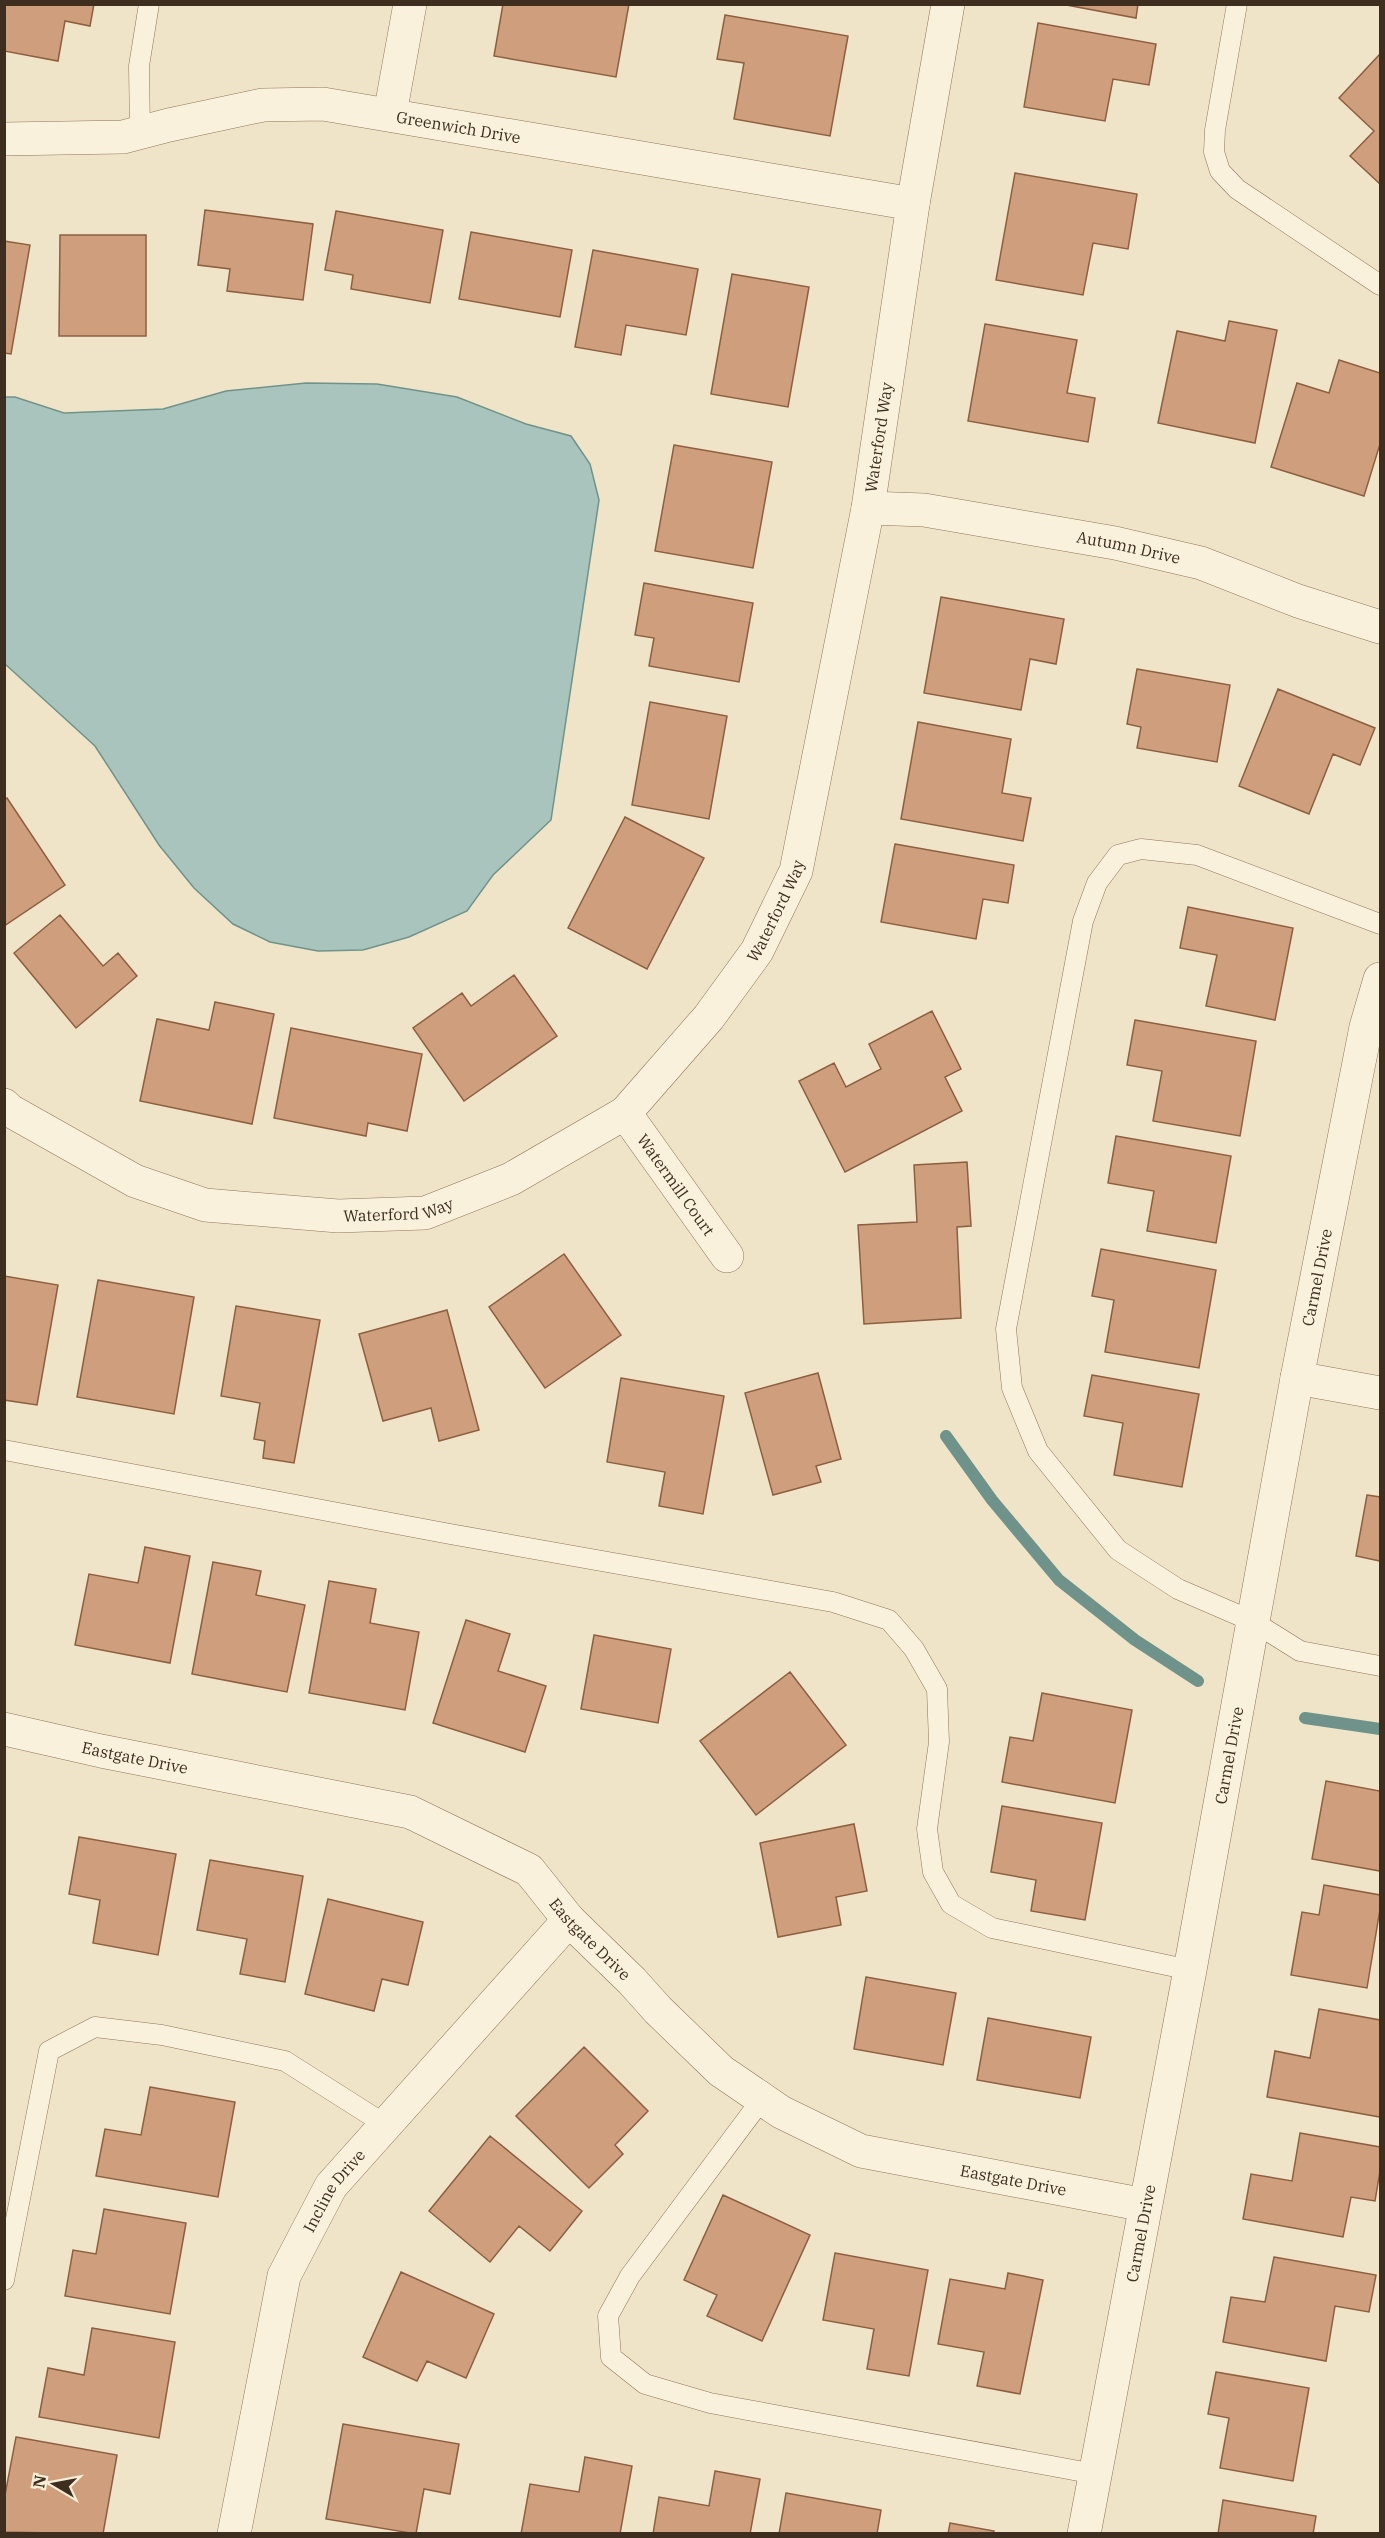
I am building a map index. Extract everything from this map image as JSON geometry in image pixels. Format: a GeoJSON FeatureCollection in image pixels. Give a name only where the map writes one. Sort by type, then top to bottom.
{"type":"FeatureCollection","features":[{"type":"Feature","properties":{"kind":"street"},"geometry":{"type":"LineString","coordinates":[[390,114],[410,4]]}},
{"type":"Feature","properties":{"kind":"street","name":"Waterford Way"},"geometry":{"type":"LineString","coordinates":[[4,1105],[9,1110],[135,1181],[205,1205],[338,1216],[425,1213],[511,1179],[625,1113],[709,1017],[758,951],[796,871],[868,508],[913,204],[948,4]]}},
{"type":"Feature","properties":{"kind":"street","name":"Greenwich Drive"},"geometry":{"type":"LineString","coordinates":[[4,139],[123,137],[263,105],[323,104],[913,204]]}},
{"type":"Feature","properties":{"kind":"street","name":"Autumn Drive"},"geometry":{"type":"LineString","coordinates":[[868,508],[924,510],[1115,543],[1191,561],[1298,602],[1380,627]]}},
{"type":"Feature","properties":{"kind":"street","name":"Carmel Drive"},"geometry":{"type":"LineString","coordinates":[[1084,2534],[1190,1970],[1297,1378],[1366,1027],[1380,979]]}},
{"type":"Feature","properties":{"kind":"street","name":"Watermill Court"},"geometry":{"type":"LineString","coordinates":[[625,1113],[727,1256]]}},
{"type":"Feature","properties":{"kind":"street"},"geometry":{"type":"LineString","coordinates":[[1297,1378],[1380,1393]]}},
{"type":"Feature","properties":{"kind":"street","name":"Eastgate Drive"},"geometry":{"type":"LineString","coordinates":[[4,1729],[101,1751],[410,1812],[528,1870],[569,1920],[721,2071],[781,2112],[861,2151],[1145,2205]]}},
{"type":"Feature","properties":{"kind":"street","name":"Incline Drive"},"geometry":{"type":"LineString","coordinates":[[234,2534],[284,2276],[331,2186],[569,1920]]}},
{"type":"Feature","properties":{"kind":"lane"},"geometry":{"type":"LineString","coordinates":[[140,133],[139,66],[149,4]]}},
{"type":"Feature","properties":{"kind":"lane"},"geometry":{"type":"LineString","coordinates":[[1238,4],[1215,130],[1214,152],[1220,171],[1237,189],[1380,285]]}},
{"type":"Feature","properties":{"kind":"lane"},"geometry":{"type":"LineString","coordinates":[[1380,924],[1197,855],[1141,849],[1118,855],[1098,883],[1083,921],[1006,1329],[1012,1388],[1038,1451],[1119,1550],[1178,1589],[1252,1621],[1300,1651],[1380,1666]]}},
{"type":"Feature","properties":{"kind":"lane"},"geometry":{"type":"LineString","coordinates":[[4,1450],[450,1534],[833,1602],[889,1620],[914,1649],[937,1689],[939,1742],[927,1829],[933,1872],[951,1904],[992,1928],[1190,1970]]}},
{"type":"Feature","properties":{"kind":"lane"},"geometry":{"type":"LineString","coordinates":[[4,2280],[49,2051],[95,2027],[162,2035],[285,2061],[386,2125]]}},
{"type":"Feature","properties":{"kind":"lane"},"geometry":{"type":"LineString","coordinates":[[762,2099],[630,2276],[608,2316],[611,2356],[645,2384],[710,2403],[1095,2474]]}},
{"type":"Feature","properties":{"kind":"water"},"geometry":{"type":"Polygon","coordinates":[[[306,383],[377,384],[457,397],[526,424],[571,436],[590,464],[599,500],[551,820],[493,875],[467,911],[409,937],[363,950],[318,951],[270,942],[233,924],[194,888],[159,845],[95,746],[5,664],[5,397],[15,397],[64,413],[163,409],[226,391],[306,383]]]}},
{"type":"Feature","properties":{"kind":"building"},"geometry":{"type":"Polygon","coordinates":[[[4,4],[94,4],[90,26],[65,21],[58,61],[4,51],[4,4]]]}},
{"type":"Feature","properties":{"kind":"building"},"geometry":{"type":"Polygon","coordinates":[[[503,4],[629,4],[616,77],[494,56],[503,4]]]}},
{"type":"Feature","properties":{"kind":"building"},"geometry":{"type":"Polygon","coordinates":[[[1061,4],[1138,4],[1136,18],[1061,4]]]}},
{"type":"Feature","properties":{"kind":"building"},"geometry":{"type":"Polygon","coordinates":[[[725,15],[848,36],[830,136],[734,119],[744,63],[717,59],[725,15]]]}},
{"type":"Feature","properties":{"kind":"building"},"geometry":{"type":"Polygon","coordinates":[[[1038,23],[1156,44],[1149,85],[1113,79],[1105,121],[1024,107],[1038,23]]]}},
{"type":"Feature","properties":{"kind":"building"},"geometry":{"type":"Polygon","coordinates":[[[1380,54],[1380,184],[1350,156],[1374,131],[1339,98],[1380,54]]]}},
{"type":"Feature","properties":{"kind":"building"},"geometry":{"type":"Polygon","coordinates":[[[1015,173],[1137,194],[1128,249],[1093,243],[1083,295],[996,280],[1015,173]]]}},
{"type":"Feature","properties":{"kind":"building"},"geometry":{"type":"Polygon","coordinates":[[[205,210],[313,224],[303,300],[227,291],[230,269],[198,265],[205,210]]]}},
{"type":"Feature","properties":{"kind":"building"},"geometry":{"type":"Polygon","coordinates":[[[336,211],[443,230],[430,303],[351,289],[353,275],[325,270],[336,211]]]}},
{"type":"Feature","properties":{"kind":"building"},"geometry":{"type":"Polygon","coordinates":[[[471,232],[572,250],[560,317],[459,299],[471,232]]]}},
{"type":"Feature","properties":{"kind":"building"},"geometry":{"type":"Polygon","coordinates":[[[60,235],[146,235],[146,336],[59,336],[60,235]]]}},
{"type":"Feature","properties":{"kind":"building"},"geometry":{"type":"Polygon","coordinates":[[[4,241],[30,245],[11,354],[4,353],[4,241]]]}},
{"type":"Feature","properties":{"kind":"building"},"geometry":{"type":"Polygon","coordinates":[[[593,250],[698,269],[686,335],[626,325],[621,355],[575,347],[593,250]]]}},
{"type":"Feature","properties":{"kind":"building"},"geometry":{"type":"Polygon","coordinates":[[[732,274],[809,287],[788,407],[711,394],[732,274]]]}},
{"type":"Feature","properties":{"kind":"building"},"geometry":{"type":"Polygon","coordinates":[[[1229,321],[1277,330],[1255,443],[1158,423],[1177,331],[1225,341],[1229,321]]]}},
{"type":"Feature","properties":{"kind":"building"},"geometry":{"type":"Polygon","coordinates":[[[985,324],[1077,340],[1067,393],[1095,398],[1088,442],[968,421],[985,324]]]}},
{"type":"Feature","properties":{"kind":"building"},"geometry":{"type":"Polygon","coordinates":[[[1339,360],[1380,373],[1380,444],[1364,496],[1271,467],[1297,383],[1329,393],[1339,360]]]}},
{"type":"Feature","properties":{"kind":"building"},"geometry":{"type":"Polygon","coordinates":[[[674,445],[772,462],[753,568],[655,551],[674,445]]]}},
{"type":"Feature","properties":{"kind":"building"},"geometry":{"type":"Polygon","coordinates":[[[644,583],[753,603],[739,682],[649,666],[654,638],[635,635],[644,583]]]}},
{"type":"Feature","properties":{"kind":"building"},"geometry":{"type":"Polygon","coordinates":[[[941,597],[1064,619],[1056,664],[1030,659],[1021,710],[924,693],[941,597]]]}},
{"type":"Feature","properties":{"kind":"building"},"geometry":{"type":"Polygon","coordinates":[[[1137,669],[1230,685],[1217,762],[1137,748],[1141,727],[1127,724],[1137,669]]]}},
{"type":"Feature","properties":{"kind":"building"},"geometry":{"type":"Polygon","coordinates":[[[1278,689],[1375,728],[1360,765],[1333,754],[1309,814],[1239,786],[1278,689]]]}},
{"type":"Feature","properties":{"kind":"building"},"geometry":{"type":"Polygon","coordinates":[[[650,702],[727,716],[709,819],[632,805],[650,702]]]}},
{"type":"Feature","properties":{"kind":"building"},"geometry":{"type":"Polygon","coordinates":[[[918,722],[1011,739],[1002,793],[1031,798],[1023,841],[901,819],[918,722]]]}},
{"type":"Feature","properties":{"kind":"building"},"geometry":{"type":"Polygon","coordinates":[[[7,798],[65,885],[4,926],[4,800],[7,798]]]}},
{"type":"Feature","properties":{"kind":"building"},"geometry":{"type":"Polygon","coordinates":[[[625,817],[704,858],[647,969],[568,928],[625,817]]]}},
{"type":"Feature","properties":{"kind":"building"},"geometry":{"type":"Polygon","coordinates":[[[895,844],[1014,865],[1008,903],[983,899],[976,939],[881,922],[895,844]]]}},
{"type":"Feature","properties":{"kind":"building"},"geometry":{"type":"Polygon","coordinates":[[[1188,907],[1293,928],[1275,1020],[1206,1006],[1217,955],[1180,948],[1188,907]]]}},
{"type":"Feature","properties":{"kind":"building"},"geometry":{"type":"Polygon","coordinates":[[[60,915],[103,966],[118,953],[137,976],[76,1028],[14,953],[60,915]]]}},
{"type":"Feature","properties":{"kind":"building"},"geometry":{"type":"Polygon","coordinates":[[[514,975],[557,1036],[464,1101],[413,1028],[462,993],[471,1006],[514,975]]]}},
{"type":"Feature","properties":{"kind":"building"},"geometry":{"type":"Polygon","coordinates":[[[215,1002],[274,1014],[252,1124],[140,1101],[157,1019],[209,1030],[215,1002]]]}},
{"type":"Feature","properties":{"kind":"building"},"geometry":{"type":"Polygon","coordinates":[[[932,1011],[961,1069],[945,1077],[962,1111],[845,1172],[799,1081],[834,1063],[846,1087],[881,1069],[869,1044],[932,1011]]]}},
{"type":"Feature","properties":{"kind":"building"},"geometry":{"type":"Polygon","coordinates":[[[1135,1020],[1256,1041],[1240,1136],[1153,1121],[1162,1071],[1127,1065],[1135,1020]]]}},
{"type":"Feature","properties":{"kind":"building"},"geometry":{"type":"Polygon","coordinates":[[[291,1028],[422,1054],[407,1131],[368,1123],[366,1136],[274,1118],[291,1028]]]}},
{"type":"Feature","properties":{"kind":"building"},"geometry":{"type":"Polygon","coordinates":[[[1116,1136],[1231,1156],[1216,1243],[1147,1231],[1154,1191],[1108,1183],[1116,1136]]]}},
{"type":"Feature","properties":{"kind":"building"},"geometry":{"type":"Polygon","coordinates":[[[967,1162],[971,1226],[957,1227],[961,1318],[864,1324],[858,1225],[917,1222],[914,1165],[967,1162]]]}},
{"type":"Feature","properties":{"kind":"building"},"geometry":{"type":"Polygon","coordinates":[[[1101,1249],[1216,1270],[1199,1368],[1105,1352],[1114,1300],[1092,1296],[1101,1249]]]}},
{"type":"Feature","properties":{"kind":"building"},"geometry":{"type":"Polygon","coordinates":[[[564,1254],[621,1335],[545,1388],[489,1307],[564,1254]]]}},
{"type":"Feature","properties":{"kind":"building"},"geometry":{"type":"Polygon","coordinates":[[[4,1276],[58,1285],[37,1405],[4,1400],[4,1276]]]}},
{"type":"Feature","properties":{"kind":"building"},"geometry":{"type":"Polygon","coordinates":[[[98,1280],[194,1297],[174,1414],[77,1397],[98,1280]]]}},
{"type":"Feature","properties":{"kind":"building"},"geometry":{"type":"Polygon","coordinates":[[[236,1306],[320,1320],[294,1463],[263,1458],[265,1441],[254,1439],[260,1403],[221,1396],[236,1306]]]}},
{"type":"Feature","properties":{"kind":"building"},"geometry":{"type":"Polygon","coordinates":[[[447,1310],[479,1430],[439,1441],[431,1408],[383,1421],[359,1334],[447,1310]]]}},
{"type":"Feature","properties":{"kind":"building"},"geometry":{"type":"Polygon","coordinates":[[[818,1373],[841,1459],[816,1466],[821,1482],[773,1495],[745,1393],[818,1373]]]}},
{"type":"Feature","properties":{"kind":"building"},"geometry":{"type":"Polygon","coordinates":[[[1092,1375],[1199,1394],[1182,1487],[1114,1475],[1123,1423],[1084,1416],[1092,1375]]]}},
{"type":"Feature","properties":{"kind":"building"},"geometry":{"type":"Polygon","coordinates":[[[621,1378],[724,1396],[703,1514],[659,1506],[665,1472],[607,1462],[621,1378]]]}},
{"type":"Feature","properties":{"kind":"building"},"geometry":{"type":"Polygon","coordinates":[[[1367,1495],[1380,1497],[1380,1561],[1356,1556],[1367,1495]]]}},
{"type":"Feature","properties":{"kind":"building"},"geometry":{"type":"Polygon","coordinates":[[[145,1547],[190,1556],[170,1663],[75,1645],[89,1574],[138,1583],[145,1547]]]}},
{"type":"Feature","properties":{"kind":"building"},"geometry":{"type":"Polygon","coordinates":[[[213,1562],[261,1571],[256,1595],[305,1605],[287,1692],[192,1674],[213,1562]]]}},
{"type":"Feature","properties":{"kind":"building"},"geometry":{"type":"Polygon","coordinates":[[[329,1581],[376,1589],[370,1623],[419,1632],[405,1710],[309,1693],[329,1581]]]}},
{"type":"Feature","properties":{"kind":"building"},"geometry":{"type":"Polygon","coordinates":[[[466,1620],[510,1634],[498,1671],[546,1686],[525,1752],[433,1723],[466,1620]]]}},
{"type":"Feature","properties":{"kind":"building"},"geometry":{"type":"Polygon","coordinates":[[[594,1635],[671,1649],[658,1723],[581,1709],[594,1635]]]}},
{"type":"Feature","properties":{"kind":"building"},"geometry":{"type":"Polygon","coordinates":[[[790,1672],[846,1745],[756,1815],[700,1741],[790,1672]]]}},
{"type":"Feature","properties":{"kind":"building"},"geometry":{"type":"Polygon","coordinates":[[[1042,1693],[1132,1710],[1115,1803],[1002,1782],[1010,1737],[1033,1741],[1042,1693]]]}},
{"type":"Feature","properties":{"kind":"building"},"geometry":{"type":"Polygon","coordinates":[[[1326,1781],[1380,1791],[1380,1871],[1312,1859],[1326,1781]]]}},
{"type":"Feature","properties":{"kind":"building"},"geometry":{"type":"Polygon","coordinates":[[[1002,1806],[1102,1823],[1085,1920],[1031,1911],[1036,1880],[991,1872],[1002,1806]]]}},
{"type":"Feature","properties":{"kind":"building"},"geometry":{"type":"Polygon","coordinates":[[[854,1824],[867,1891],[836,1897],[841,1925],[778,1937],[760,1843],[854,1824]]]}},
{"type":"Feature","properties":{"kind":"building"},"geometry":{"type":"Polygon","coordinates":[[[79,1837],[176,1854],[158,1955],[93,1943],[100,1900],[69,1894],[79,1837]]]}},
{"type":"Feature","properties":{"kind":"building"},"geometry":{"type":"Polygon","coordinates":[[[210,1860],[303,1876],[285,1982],[240,1974],[247,1939],[197,1930],[210,1860]]]}},
{"type":"Feature","properties":{"kind":"building"},"geometry":{"type":"Polygon","coordinates":[[[1324,1885],[1380,1895],[1380,1909],[1367,1988],[1291,1975],[1302,1912],[1319,1915],[1324,1885]]]}},
{"type":"Feature","properties":{"kind":"building"},"geometry":{"type":"Polygon","coordinates":[[[328,1899],[423,1922],[408,1985],[382,1979],[374,2011],[305,1994],[328,1899]]]}},
{"type":"Feature","properties":{"kind":"building"},"geometry":{"type":"Polygon","coordinates":[[[866,1977],[956,1993],[943,2065],[854,2049],[866,1977]]]}},
{"type":"Feature","properties":{"kind":"building"},"geometry":{"type":"Polygon","coordinates":[[[1319,2009],[1380,2020],[1380,2117],[1267,2097],[1275,2051],[1310,2058],[1319,2009]]]}},
{"type":"Feature","properties":{"kind":"building"},"geometry":{"type":"Polygon","coordinates":[[[988,2018],[1091,2037],[1080,2098],[977,2080],[988,2018]]]}},
{"type":"Feature","properties":{"kind":"building"},"geometry":{"type":"Polygon","coordinates":[[[584,2047],[648,2111],[615,2145],[623,2154],[589,2188],[516,2116],[584,2047]]]}},
{"type":"Feature","properties":{"kind":"building"},"geometry":{"type":"Polygon","coordinates":[[[150,2087],[235,2102],[218,2197],[96,2176],[105,2129],[141,2135],[150,2087]]]}},
{"type":"Feature","properties":{"kind":"building"},"geometry":{"type":"Polygon","coordinates":[[[1300,2133],[1380,2147],[1380,2171],[1375,2201],[1351,2197],[1343,2237],[1243,2219],[1251,2174],[1292,2181],[1300,2133]]]}},
{"type":"Feature","properties":{"kind":"building"},"geometry":{"type":"Polygon","coordinates":[[[490,2136],[582,2211],[550,2251],[519,2226],[490,2262],[429,2211],[490,2136]]]}},
{"type":"Feature","properties":{"kind":"building"},"geometry":{"type":"Polygon","coordinates":[[[723,2195],[810,2235],[762,2341],[707,2316],[717,2295],[684,2280],[723,2195]]]}},
{"type":"Feature","properties":{"kind":"building"},"geometry":{"type":"Polygon","coordinates":[[[104,2209],[186,2223],[170,2314],[65,2296],[73,2250],[96,2254],[104,2209]]]}},
{"type":"Feature","properties":{"kind":"building"},"geometry":{"type":"Polygon","coordinates":[[[835,2253],[928,2270],[909,2376],[867,2369],[874,2329],[823,2320],[835,2253]]]}},
{"type":"Feature","properties":{"kind":"building"},"geometry":{"type":"Polygon","coordinates":[[[1274,2257],[1376,2275],[1369,2312],[1335,2306],[1326,2361],[1223,2342],[1231,2297],[1265,2302],[1274,2257]]]}},
{"type":"Feature","properties":{"kind":"building"},"geometry":{"type":"Polygon","coordinates":[[[401,2272],[494,2314],[466,2378],[427,2361],[417,2381],[363,2357],[401,2272]]]}},
{"type":"Feature","properties":{"kind":"building"},"geometry":{"type":"Polygon","coordinates":[[[1008,2273],[1043,2280],[1020,2394],[977,2386],[984,2352],[938,2344],[950,2279],[1005,2289],[1008,2273]]]}},
{"type":"Feature","properties":{"kind":"building"},"geometry":{"type":"Polygon","coordinates":[[[92,2328],[175,2342],[159,2438],[39,2417],[48,2368],[84,2375],[92,2328]]]}},
{"type":"Feature","properties":{"kind":"building"},"geometry":{"type":"Polygon","coordinates":[[[1216,2372],[1309,2388],[1293,2481],[1220,2468],[1229,2418],[1208,2414],[1216,2372]]]}},
{"type":"Feature","properties":{"kind":"building"},"geometry":{"type":"Polygon","coordinates":[[[343,2424],[459,2444],[450,2494],[424,2489],[416,2534],[326,2519],[343,2424]]]}},
{"type":"Feature","properties":{"kind":"building"},"geometry":{"type":"Polygon","coordinates":[[[16,2437],[117,2455],[103,2534],[4,2532],[4,2500],[16,2437]]]}},
{"type":"Feature","properties":{"kind":"building"},"geometry":{"type":"Polygon","coordinates":[[[585,2457],[632,2466],[620,2534],[521,2534],[530,2484],[579,2492],[585,2457]]]}},
{"type":"Feature","properties":{"kind":"building"},"geometry":{"type":"Polygon","coordinates":[[[715,2471],[760,2479],[750,2534],[653,2534],[659,2497],[709,2506],[715,2471]]]}},
{"type":"Feature","properties":{"kind":"building"},"geometry":{"type":"Polygon","coordinates":[[[786,2493],[881,2510],[877,2534],[779,2534],[786,2493]]]}},
{"type":"Feature","properties":{"kind":"building"},"geometry":{"type":"Polygon","coordinates":[[[1223,2500],[1316,2516],[1313,2534],[1218,2534],[1223,2500]]]}},
{"type":"Feature","properties":{"kind":"building"},"geometry":{"type":"Polygon","coordinates":[[[950,2523],[994,2531],[993,2534],[948,2534],[950,2523]]]}},
{"type":"Feature","properties":{"kind":"waterway"},"geometry":{"type":"LineString","coordinates":[[946,1436],[992,1500],[1059,1580],[1135,1640],[1198,1681]]}},
{"type":"Feature","properties":{"kind":"waterway"},"geometry":{"type":"LineString","coordinates":[[1305,1718],[1380,1729]]}}]}
